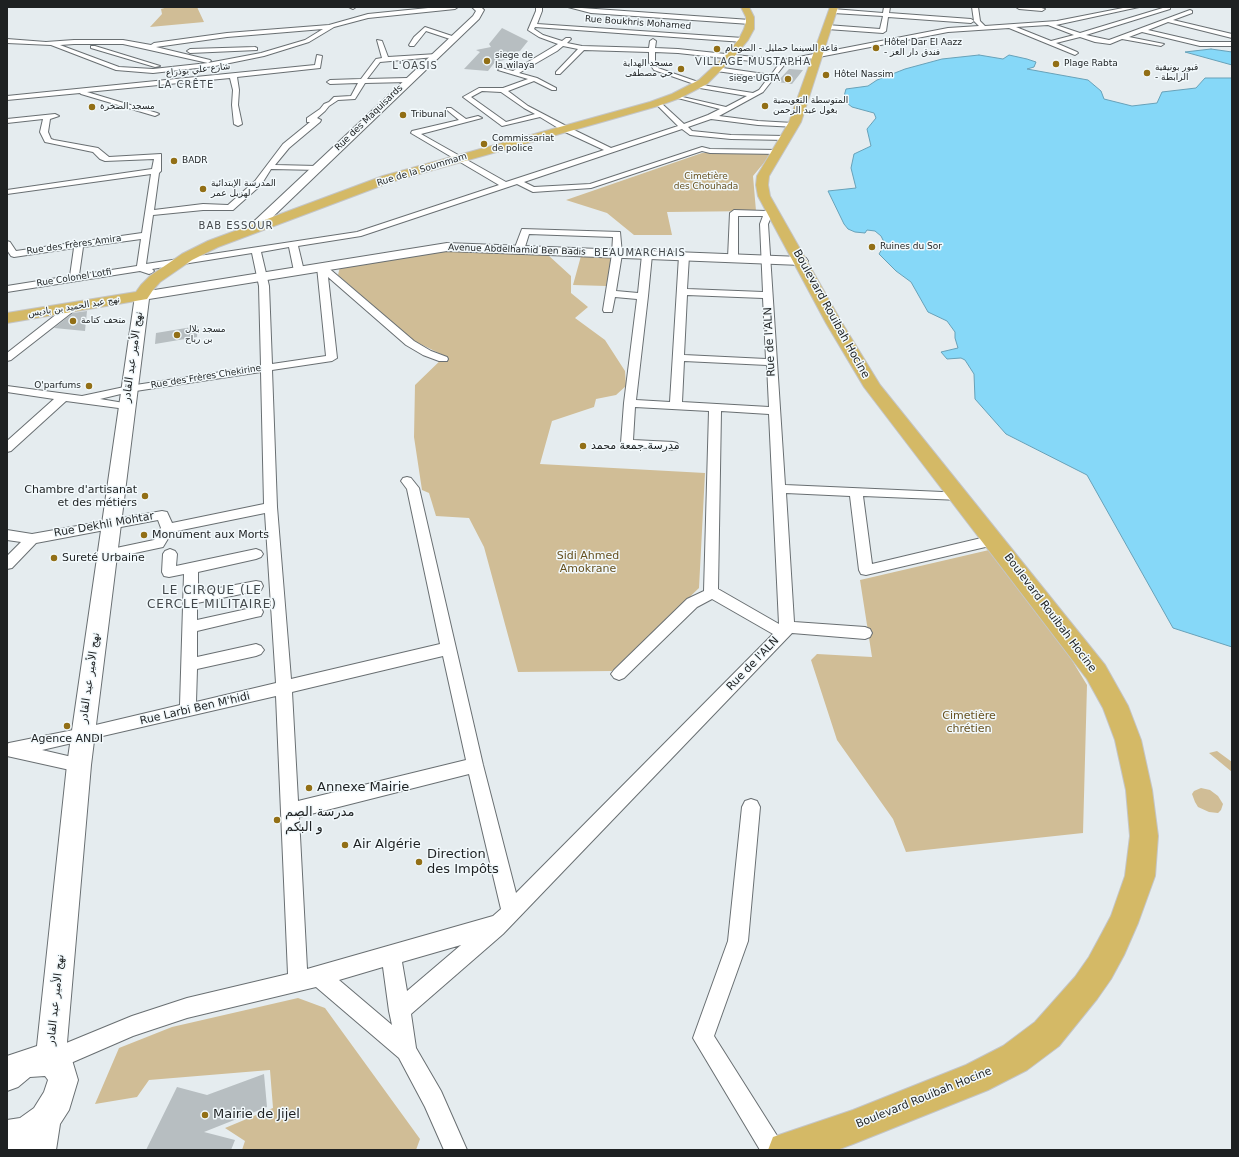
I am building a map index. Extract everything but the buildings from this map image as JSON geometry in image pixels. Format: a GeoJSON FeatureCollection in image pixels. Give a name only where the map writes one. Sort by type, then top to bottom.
{"type":"FeatureCollection","features":[{"type":"Feature","properties":{"kind":"main road","name":"Rue des Maquisards"},"geometry":{"type":"LineString","coordinates":[[253,229],[478,15],[480,10],[476,7]]}},
{"type":"Feature","properties":{"kind":"main road"},"geometry":{"type":"LineString","coordinates":[[745,7],[750,17],[750,22]]}},
{"type":"Feature","properties":{"kind":"main road","name":"Boulevard Rouibah Hocine"},"geometry":{"type":"LineString","coordinates":[[786,1150],[853,1127],[976,1078],[996,1069],[1033,1046],[1047,1034],[1086,988],[1100,968],[1123,923],[1140,876],[1144,836],[1132,756],[1122,724],[1110,698],[1089,663],[960,496],[873,387],[834,323],[801,261],[770,212],[764,196],[762,176],[785,138],[831,15]]}},
{"type":"Feature","properties":{"kind":"main road","name":"Rue de la Soummam"},"geometry":{"type":"LineString","coordinates":[[142,296],[146,288],[159,275],[179,262],[213,244],[253,229],[387,180],[458,158],[676,96],[698,85],[730,56],[743,40],[749,29],[750,22]]}},
{"type":"Feature","properties":{"kind":"main road","name":"Avenue Abdelhamid Ben Badis"},"geometry":{"type":"LineString","coordinates":[[142,296],[447,247],[801,261]]}},
{"type":"Feature","properties":{"kind":"main road","name":"نهج عبد الحميد بن باديس"},"geometry":{"type":"LineString","coordinates":[[7,318],[142,296]]}},
{"type":"Feature","properties":{"kind":"main road","name":"نهج الأمير عبد القادر"},"geometry":{"type":"LineString","coordinates":[[50,1061],[79,765],[142,296]]}},
{"type":"Feature","properties":{"kind":"main road"},"geometry":{"type":"LineString","coordinates":[[11,1072],[30,1062],[40,1060],[50,1061],[61,1071],[63,1080],[58,1099],[45,1119],[35,1127],[11,1141]]}},
{"type":"Feature","properties":{"kind":"main road"},"geometry":{"type":"LineString","coordinates":[[40,1150],[45,1119]]}},
{"type":"Feature","properties":{"kind":"street"},"geometry":{"type":"LineString","coordinates":[[146,46],[198,40],[232,34],[331,26],[376,15],[455,7]]}},
{"type":"Feature","properties":{"kind":"street"},"geometry":{"type":"LineString","coordinates":[[539,7],[539,11],[530,29],[532,32],[563,44],[582,48],[652,50],[784,62],[815,61],[948,30],[1045,24],[1102,15],[1136,7]]}},
{"type":"Feature","properties":{"kind":"street"},"geometry":{"type":"LineString","coordinates":[[573,7],[583,7]]}},
{"type":"Feature","properties":{"kind":"street"},"geometry":{"type":"LineString","coordinates":[[573,7],[657,24],[750,22]]}},
{"type":"Feature","properties":{"kind":"street"},"geometry":{"type":"LineString","coordinates":[[660,7],[650,55],[651,62],[656,69],[698,85],[755,95]]}},
{"type":"Feature","properties":{"kind":"street"},"geometry":{"type":"LineString","coordinates":[[831,15],[883,31],[887,7]]}},
{"type":"Feature","properties":{"kind":"street"},"geometry":{"type":"LineString","coordinates":[[975,7],[977,21],[983,27]]}},
{"type":"Feature","properties":{"kind":"street"},"geometry":{"type":"LineString","coordinates":[[1020,7],[1042,8],[1045,24]]}},
{"type":"Feature","properties":{"kind":"street"},"geometry":{"type":"LineString","coordinates":[[1045,24],[1106,42],[1113,42],[1190,12],[1178,9],[1185,7]]}},
{"type":"Feature","properties":{"kind":"street"},"geometry":{"type":"LineString","coordinates":[[1051,44],[1168,8]]}},
{"type":"Feature","properties":{"kind":"street"},"geometry":{"type":"LineString","coordinates":[[586,16],[591,11]]}},
{"type":"Feature","properties":{"kind":"street"},"geometry":{"type":"LineString","coordinates":[[831,15],[886,15],[977,21]]}},
{"type":"Feature","properties":{"kind":"street"},"geometry":{"type":"LineString","coordinates":[[1169,21],[1232,36]]}},
{"type":"Feature","properties":{"kind":"street"},"geometry":{"type":"LineString","coordinates":[[514,73],[563,44],[582,22]]}},
{"type":"Feature","properties":{"kind":"street","name":"Rue Boukhris Mohamed"},"geometry":{"type":"LineString","coordinates":[[532,25],[577,28],[657,24],[743,40]]}},
{"type":"Feature","properties":{"kind":"street"},"geometry":{"type":"LineString","coordinates":[[53,44],[118,69],[153,71],[215,64],[262,55],[302,43],[331,26]]}},
{"type":"Feature","properties":{"kind":"street"},"geometry":{"type":"LineString","coordinates":[[1006,26],[1075,53]]}},
{"type":"Feature","properties":{"kind":"street"},"geometry":{"type":"LineString","coordinates":[[412,44],[425,29],[453,38]]}},
{"type":"Feature","properties":{"kind":"street"},"geometry":{"type":"LineString","coordinates":[[1141,30],[1200,44],[1232,44]]}},
{"type":"Feature","properties":{"kind":"street"},"geometry":{"type":"LineString","coordinates":[[1124,38],[1161,44]]}},
{"type":"Feature","properties":{"kind":"street"},"geometry":{"type":"LineString","coordinates":[[7,41],[53,44],[123,42],[146,46],[215,64]]}},
{"type":"Feature","properties":{"kind":"street"},"geometry":{"type":"LineString","coordinates":[[379,41],[386,60]]}},
{"type":"Feature","properties":{"kind":"street"},"geometry":{"type":"LineString","coordinates":[[80,43],[169,69]]}},
{"type":"Feature","properties":{"kind":"street"},"geometry":{"type":"LineString","coordinates":[[558,73],[582,48]]}},
{"type":"Feature","properties":{"kind":"street"},"geometry":{"type":"LineString","coordinates":[[170,52],[255,49]]}},
{"type":"Feature","properties":{"kind":"street"},"geometry":{"type":"LineString","coordinates":[[150,213],[203,207],[230,208],[258,183],[286,146],[317,120],[310,120],[323,110],[326,105],[336,98],[353,98],[378,60],[435,55]]}},
{"type":"Feature","properties":{"kind":"street","name":"شارع علي بوذراع"},"geometry":{"type":"LineString","coordinates":[[7,98],[318,67],[319,56]]}},
{"type":"Feature","properties":{"kind":"street","name":"Rue Colonel Lotfi"},"geometry":{"type":"LineString","coordinates":[[7,289],[358,234],[711,117],[755,95],[784,62]]}},
{"type":"Feature","properties":{"kind":"street"},"geometry":{"type":"LineString","coordinates":[[215,64],[215,77]]}},
{"type":"Feature","properties":{"kind":"street"},"geometry":{"type":"LineString","coordinates":[[716,69],[773,76]]}},
{"type":"Feature","properties":{"kind":"street"},"geometry":{"type":"LineString","coordinates":[[501,70],[535,79],[554,89]]}},
{"type":"Feature","properties":{"kind":"street"},"geometry":{"type":"LineString","coordinates":[[233,75],[236,90],[235,105],[238,124]]}},
{"type":"Feature","properties":{"kind":"street"},"geometry":{"type":"LineString","coordinates":[[535,79],[506,88],[505,90],[481,89],[466,97],[506,124],[541,115]]}},
{"type":"Feature","properties":{"kind":"street"},"geometry":{"type":"LineString","coordinates":[[330,82],[408,80]]}},
{"type":"Feature","properties":{"kind":"street"},"geometry":{"type":"LineString","coordinates":[[505,90],[526,107],[610,150]]}},
{"type":"Feature","properties":{"kind":"street"},"geometry":{"type":"LineString","coordinates":[[76,91],[155,114]]}},
{"type":"Feature","properties":{"kind":"street"},"geometry":{"type":"LineString","coordinates":[[676,96],[727,109]]}},
{"type":"Feature","properties":{"kind":"street"},"geometry":{"type":"LineString","coordinates":[[658,102],[690,133],[702,149]]}},
{"type":"Feature","properties":{"kind":"street"},"geometry":{"type":"LineString","coordinates":[[449,109],[465,121]]}},
{"type":"Feature","properties":{"kind":"street"},"geometry":{"type":"LineString","coordinates":[[7,121],[55,116]]}},
{"type":"Feature","properties":{"kind":"street"},"geometry":{"type":"LineString","coordinates":[[47,117],[44,132],[50,141],[94,150],[108,159],[158,156],[157,171],[141,268],[159,275]]}},
{"type":"Feature","properties":{"kind":"street"},"geometry":{"type":"LineString","coordinates":[[711,117],[758,123],[785,138]]}},
{"type":"Feature","properties":{"kind":"street"},"geometry":{"type":"LineString","coordinates":[[478,118],[415,133],[505,185]]}},
{"type":"Feature","properties":{"kind":"street"},"geometry":{"type":"LineString","coordinates":[[690,133],[730,137],[785,138]]}},
{"type":"Feature","properties":{"kind":"street"},"geometry":{"type":"LineString","coordinates":[[517,181],[533,190],[591,186],[702,149],[710,151],[785,138]]}},
{"type":"Feature","properties":{"kind":"street"},"geometry":{"type":"LineString","coordinates":[[269,167],[316,168]]}},
{"type":"Feature","properties":{"kind":"street"},"geometry":{"type":"LineString","coordinates":[[7,192],[157,171]]}},
{"type":"Feature","properties":{"kind":"street"},"geometry":{"type":"LineString","coordinates":[[733,258],[734,214],[770,212]]}},
{"type":"Feature","properties":{"kind":"street","name":"Rue de l'ALN"},"geometry":{"type":"LineString","coordinates":[[399,1011],[505,918],[784,630],[772,362],[764,224],[770,212]]}},
{"type":"Feature","properties":{"kind":"street"},"geometry":{"type":"LineString","coordinates":[[519,250],[525,232],[617,234],[618,254],[608,310]]}},
{"type":"Feature","properties":{"kind":"street","name":"Rue des Frères Amira"},"geometry":{"type":"LineString","coordinates":[[7,244],[14,254],[147,235]]}},
{"type":"Feature","properties":{"kind":"street"},"geometry":{"type":"LineString","coordinates":[[213,244],[229,254]]}},
{"type":"Feature","properties":{"kind":"street"},"geometry":{"type":"LineString","coordinates":[[293,244],[299,271]]}},
{"type":"Feature","properties":{"kind":"street"},"geometry":{"type":"LineString","coordinates":[[74,279],[79,245]]}},
{"type":"Feature","properties":{"kind":"street"},"geometry":{"type":"LineString","coordinates":[[256,250],[264,286],[271,507],[284,688],[298,981]]}},
{"type":"Feature","properties":{"kind":"street"},"geometry":{"type":"LineString","coordinates":[[647,255],[630,403],[627,443],[673,446]]}},
{"type":"Feature","properties":{"kind":"street"},"geometry":{"type":"LineString","coordinates":[[676,405],[684,256]]}},
{"type":"Feature","properties":{"kind":"street"},"geometry":{"type":"LineString","coordinates":[[322,267],[410,343],[427,353],[443,359]]}},
{"type":"Feature","properties":{"kind":"street","name":"Rue des Frères Chekirine"},"geometry":{"type":"LineString","coordinates":[[7,390],[80,400],[128,398],[266,368],[332,358],[322,267]]}},
{"type":"Feature","properties":{"kind":"street"},"geometry":{"type":"LineString","coordinates":[[682,292],[768,295]]}},
{"type":"Feature","properties":{"kind":"street"},"geometry":{"type":"LineString","coordinates":[[611,294],[643,296]]}},
{"type":"Feature","properties":{"kind":"street"},"geometry":{"type":"LineString","coordinates":[[7,358],[71,308]]}},
{"type":"Feature","properties":{"kind":"street"},"geometry":{"type":"LineString","coordinates":[[678,358],[772,362]]}},
{"type":"Feature","properties":{"kind":"street"},"geometry":{"type":"LineString","coordinates":[[7,448],[63,397]]}},
{"type":"Feature","properties":{"kind":"street","name":"Rue des Frères Chekirine"},"geometry":{"type":"LineString","coordinates":[[80,400],[128,398]]}},
{"type":"Feature","properties":{"kind":"street"},"geometry":{"type":"LineString","coordinates":[[630,403],[774,411]]}},
{"type":"Feature","properties":{"kind":"street"},"geometry":{"type":"LineString","coordinates":[[715,408],[711,592],[784,630],[866,632]]}},
{"type":"Feature","properties":{"kind":"street"},"geometry":{"type":"LineString","coordinates":[[50,1061],[132,1026],[187,1008],[319,976],[391,955],[505,918],[450,648],[413,488],[407,481]]}},
{"type":"Feature","properties":{"kind":"street"},"geometry":{"type":"LineString","coordinates":[[778,489],[960,496]]}},
{"type":"Feature","properties":{"kind":"street"},"geometry":{"type":"LineString","coordinates":[[856,492],[866,570],[994,540]]}},
{"type":"Feature","properties":{"kind":"street","name":"Rue Dekhli Mohtar"},"geometry":{"type":"LineString","coordinates":[[107,554],[158,544],[168,528],[271,507]]}},
{"type":"Feature","properties":{"kind":"street","name":"Rue Dekhli Mohtar"},"geometry":{"type":"LineString","coordinates":[[32,539],[162,515],[168,528]]}},
{"type":"Feature","properties":{"kind":"street"},"geometry":{"type":"LineString","coordinates":[[7,535],[32,539]]}},
{"type":"Feature","properties":{"kind":"street"},"geometry":{"type":"LineString","coordinates":[[7,564],[32,539]]}},
{"type":"Feature","properties":{"kind":"street"},"geometry":{"type":"LineString","coordinates":[[170,554],[169,572],[256,554]]}},
{"type":"Feature","properties":{"kind":"street"},"geometry":{"type":"LineString","coordinates":[[188,710],[191,568]]}},
{"type":"Feature","properties":{"kind":"street"},"geometry":{"type":"LineString","coordinates":[[190,599],[256,586]]}},
{"type":"Feature","properties":{"kind":"street"},"geometry":{"type":"LineString","coordinates":[[619,674],[692,603],[713,593]]}},
{"type":"Feature","properties":{"kind":"street"},"geometry":{"type":"LineString","coordinates":[[190,627],[256,612]]}},
{"type":"Feature","properties":{"kind":"street","name":"Rue Larbi Ben M'hidi"},"geometry":{"type":"LineString","coordinates":[[8,750],[83,735],[450,648]]}},
{"type":"Feature","properties":{"kind":"street"},"geometry":{"type":"LineString","coordinates":[[189,665],[256,650]]}},
{"type":"Feature","properties":{"kind":"street","name":"Rue Larbi Ben M'hidi"},"geometry":{"type":"LineString","coordinates":[[8,750],[79,765]]}},
{"type":"Feature","properties":{"kind":"street"},"geometry":{"type":"LineString","coordinates":[[290,811],[475,765]]}},
{"type":"Feature","properties":{"kind":"street"},"geometry":{"type":"LineString","coordinates":[[751,807],[738,941],[703,1038],[773,1150]]}},
{"type":"Feature","properties":{"kind":"street"},"geometry":{"type":"LineString","coordinates":[[391,955],[406,1051],[433,1099],[456,1150]]}},
{"type":"Feature","properties":{"kind":"street"},"geometry":{"type":"LineString","coordinates":[[319,976],[406,1051]]}},
{"type":"Feature","properties":{"kind":"green space"},"geometry":{"type":"Polygon","coordinates":[[[168,7],[197,7],[204,22],[150,27],[162,14],[161,9],[168,7]]]}},
{"type":"Feature","properties":{"kind":"green space","name":"Cimetière des Chouhada"},"geometry":{"type":"Polygon","coordinates":[[[702,153],[772,153],[753,176],[756,211],[667,212],[672,235],[634,235],[607,213],[566,200],[702,153]]]}},
{"type":"Feature","properties":{"kind":"green space","name":"Sidi Ahmed Amokrane"},"geometry":{"type":"Polygon","coordinates":[[[445,250],[548,255],[571,276],[571,293],[588,307],[575,318],[605,340],[625,371],[626,386],[616,395],[596,399],[594,407],[552,421],[540,464],[705,473],[699,588],[612,671],[518,672],[484,547],[469,518],[436,516],[429,493],[422,490],[414,437],[415,385],[445,356],[414,341],[338,275],[340,267],[445,250]]]}},
{"type":"Feature","properties":{"kind":"green space"},"geometry":{"type":"Polygon","coordinates":[[[581,256],[612,258],[606,286],[573,285],[581,256]]]}},
{"type":"Feature","properties":{"kind":"green space","name":"Cimetière chrétien"},"geometry":{"type":"Polygon","coordinates":[[[989,550],[1070,657],[1087,685],[1083,833],[906,852],[893,819],[837,740],[811,660],[817,654],[872,657],[860,580],[989,550]]]}},
{"type":"Feature","properties":{"kind":"green space"},"geometry":{"type":"Polygon","coordinates":[[[1217,751],[1232,762],[1232,772],[1209,753],[1217,751]]]}},
{"type":"Feature","properties":{"kind":"green space"},"geometry":{"type":"Polygon","coordinates":[[[1201,788],[1210,790],[1218,796],[1223,804],[1218,813],[1209,812],[1198,807],[1192,794],[1194,791],[1201,788]]]}},
{"type":"Feature","properties":{"kind":"green space"},"geometry":{"type":"Polygon","coordinates":[[[298,998],[325,1008],[420,1139],[416,1150],[242,1150],[245,1141],[225,1128],[273,1108],[270,1070],[149,1080],[137,1097],[95,1104],[119,1048],[172,1027],[298,998]]]}},
{"type":"Feature","properties":{"kind":"water"},"geometry":{"type":"Polygon","coordinates":[[[1211,49],[1232,52],[1232,65],[1185,52],[1211,49]]]}},
{"type":"Feature","properties":{"kind":"water"},"geometry":{"type":"Polygon","coordinates":[[[979,55],[1003,59],[1009,55],[1036,62],[1034,67],[1027,69],[1088,80],[1101,91],[1104,99],[1132,106],[1157,103],[1162,92],[1196,88],[1205,78],[1232,78],[1232,647],[1173,628],[1087,475],[1006,434],[975,399],[974,374],[965,360],[961,358],[947,359],[941,352],[958,348],[955,332],[947,321],[928,312],[911,282],[896,271],[879,254],[885,244],[881,236],[875,231],[867,230],[865,233],[855,232],[848,229],[844,224],[828,191],[856,188],[851,168],[854,154],[871,146],[867,129],[876,118],[874,113],[852,107],[843,100],[846,89],[868,86],[877,80],[905,69],[942,59],[979,55]]]}},
{"type":"Feature","properties":{"kind":"place","name":"Hôtel Dar El Aazz - فندق دار العز"},"geometry":{"type":"Point","coordinates":[876,48]}},
{"type":"Feature","properties":{"kind":"place","name":"قاعة السينما حمليل - الصومام"},"geometry":{"type":"Point","coordinates":[717,49]}},
{"type":"Feature","properties":{"kind":"place","name":"siege de la wilaya"},"geometry":{"type":"Point","coordinates":[487,61]}},
{"type":"Feature","properties":{"kind":"place","name":"Plage Rabta"},"geometry":{"type":"Point","coordinates":[1056,64]}},
{"type":"Feature","properties":{"kind":"place","name":"مسجد الهداية حي مصطفى"},"geometry":{"type":"Point","coordinates":[681,69]}},
{"type":"Feature","properties":{"kind":"place","name":"قبور بونيقية - الرابطة"},"geometry":{"type":"Point","coordinates":[1147,73]}},
{"type":"Feature","properties":{"kind":"place","name":"Hôtel Nassim"},"geometry":{"type":"Point","coordinates":[826,75]}},
{"type":"Feature","properties":{"kind":"place","name":"siege UGTA"},"geometry":{"type":"Point","coordinates":[788,79]}},
{"type":"Feature","properties":{"kind":"place","name":"المتوسطة التعويضية بغول عبد الرحمن"},"geometry":{"type":"Point","coordinates":[765,106]}},
{"type":"Feature","properties":{"kind":"place","name":"مسجد الصخرة"},"geometry":{"type":"Point","coordinates":[92,107]}},
{"type":"Feature","properties":{"kind":"place","name":"Tribunal"},"geometry":{"type":"Point","coordinates":[403,115]}},
{"type":"Feature","properties":{"kind":"place","name":"Commissariat de police"},"geometry":{"type":"Point","coordinates":[484,144]}},
{"type":"Feature","properties":{"kind":"place","name":"BADR"},"geometry":{"type":"Point","coordinates":[174,161]}},
{"type":"Feature","properties":{"kind":"place","name":"المدرسة الإبتدائية لهزيل عمر"},"geometry":{"type":"Point","coordinates":[203,189]}},
{"type":"Feature","properties":{"kind":"place","name":"Ruines du Sor"},"geometry":{"type":"Point","coordinates":[872,247]}},
{"type":"Feature","properties":{"kind":"place","name":"متحف كتامة"},"geometry":{"type":"Point","coordinates":[73,321]}},
{"type":"Feature","properties":{"kind":"place","name":"مسجد بلال بن رباح"},"geometry":{"type":"Point","coordinates":[177,335]}},
{"type":"Feature","properties":{"kind":"place","name":"O'parfums"},"geometry":{"type":"Point","coordinates":[89,386]}},
{"type":"Feature","properties":{"kind":"place","name":"مدرسة جمعة محمد"},"geometry":{"type":"Point","coordinates":[583,446]}},
{"type":"Feature","properties":{"kind":"place","name":"Chambre d'artisanat et des métiers"},"geometry":{"type":"Point","coordinates":[145,496]}},
{"type":"Feature","properties":{"kind":"place","name":"Monument aux Morts"},"geometry":{"type":"Point","coordinates":[144,535]}},
{"type":"Feature","properties":{"kind":"place","name":"Sureté Urbaine"},"geometry":{"type":"Point","coordinates":[54,558]}},
{"type":"Feature","properties":{"kind":"place","name":"Agence ANDI"},"geometry":{"type":"Point","coordinates":[67,726]}},
{"type":"Feature","properties":{"kind":"place","name":"Annexe Mairie"},"geometry":{"type":"Point","coordinates":[309,788]}},
{"type":"Feature","properties":{"kind":"place","name":"مدرسة الصم و البكم"},"geometry":{"type":"Point","coordinates":[277,820]}},
{"type":"Feature","properties":{"kind":"place","name":"Air Algérie"},"geometry":{"type":"Point","coordinates":[345,845]}},
{"type":"Feature","properties":{"kind":"place","name":"Direction des Impôts"},"geometry":{"type":"Point","coordinates":[419,862]}},
{"type":"Feature","properties":{"kind":"place","name":"Mairie de Jijel"},"geometry":{"type":"Point","coordinates":[205,1115]}},
{"type":"Feature","properties":{"kind":"district","name":"VILLAGE MUSTAPHA"},"geometry":{"type":"Point","coordinates":[753,62]}},
{"type":"Feature","properties":{"kind":"district","name":"L'OASIS"},"geometry":{"type":"Point","coordinates":[415,66]}},
{"type":"Feature","properties":{"kind":"district","name":"LA CRÊTE"},"geometry":{"type":"Point","coordinates":[186,85]}},
{"type":"Feature","properties":{"kind":"district","name":"BAB ESSOUR"},"geometry":{"type":"Point","coordinates":[236,226]}},
{"type":"Feature","properties":{"kind":"district","name":"BEAUMARCHAIS"},"geometry":{"type":"Point","coordinates":[640,253]}},
{"type":"Feature","properties":{"kind":"district","name":"LE CIRQUE (LE CERCLE MILITAIRE)"},"geometry":{"type":"Point","coordinates":[212,598]}}]}
